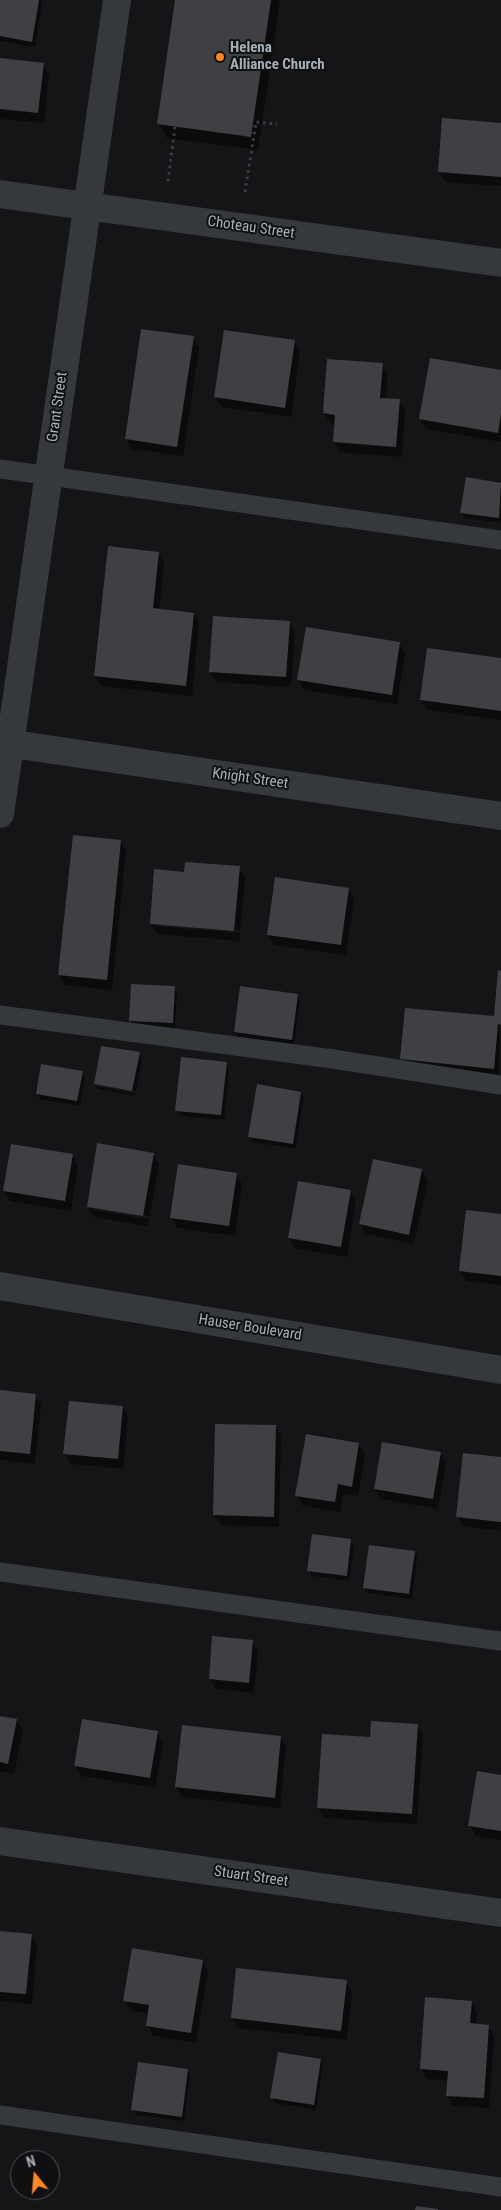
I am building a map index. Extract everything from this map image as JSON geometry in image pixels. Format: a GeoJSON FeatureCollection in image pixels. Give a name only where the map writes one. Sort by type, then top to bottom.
{"type":"FeatureCollection","features":[{"type":"Feature","properties":{"kind":"street","name":"Grant Street"},"geometry":{"type":"LineString","coordinates":[[0,814],[5,743],[48,476],[116,0]]}},
{"type":"Feature","properties":{"kind":"street","name":"Choteau Street"},"geometry":{"type":"LineString","coordinates":[[0,194],[501,262]]}},
{"type":"Feature","properties":{"kind":"street","name":"Knight Street"},"geometry":{"type":"LineString","coordinates":[[5,743],[501,816]]}},
{"type":"Feature","properties":{"kind":"street","name":"Hauser Boulevard"},"geometry":{"type":"LineString","coordinates":[[0,1286],[501,1370]]}},
{"type":"Feature","properties":{"kind":"street","name":"Stuart Street"},"geometry":{"type":"LineString","coordinates":[[0,1842],[501,1913]]}},
{"type":"Feature","properties":{"kind":"lane"},"geometry":{"type":"LineString","coordinates":[[0,469],[501,540]]}},
{"type":"Feature","properties":{"kind":"lane"},"geometry":{"type":"LineString","coordinates":[[0,1015],[333,1059],[501,1085]]}},
{"type":"Feature","properties":{"kind":"lane"},"geometry":{"type":"LineString","coordinates":[[0,1572],[501,1640]]}},
{"type":"Feature","properties":{"kind":"lane"},"geometry":{"type":"LineString","coordinates":[[0,2115],[501,2187]]}},
{"type":"Feature","properties":{"kind":"path"},"geometry":{"type":"LineString","coordinates":[[245,192],[255,122],[277,124]]}},
{"type":"Feature","properties":{"kind":"path"},"geometry":{"type":"LineString","coordinates":[[168,181],[175,127]]}},
{"type":"Feature","properties":{"kind":"building"},"geometry":{"type":"Polygon","coordinates":[[[0,0],[39,0],[32,42],[0,36],[0,0]]]}},
{"type":"Feature","properties":{"kind":"building"},"geometry":{"type":"Polygon","coordinates":[[[175,0],[271,0],[251,137],[157,124],[175,0]]]}},
{"type":"Feature","properties":{"kind":"building"},"geometry":{"type":"Polygon","coordinates":[[[0,58],[44,63],[38,113],[0,109],[0,58]]]}},
{"type":"Feature","properties":{"kind":"building"},"geometry":{"type":"Polygon","coordinates":[[[442,118],[501,123],[501,177],[438,172],[442,118]]]}},
{"type":"Feature","properties":{"kind":"building"},"geometry":{"type":"Polygon","coordinates":[[[141,329],[194,336],[177,447],[125,439],[141,329]]]}},
{"type":"Feature","properties":{"kind":"building"},"geometry":{"type":"Polygon","coordinates":[[[224,330],[295,340],[285,408],[214,397],[224,330]]]}},
{"type":"Feature","properties":{"kind":"building"},"geometry":{"type":"Polygon","coordinates":[[[430,358],[501,370],[501,414],[498,433],[419,419],[430,358]]]}},
{"type":"Feature","properties":{"kind":"building"},"geometry":{"type":"Polygon","coordinates":[[[327,359],[383,363],[380,398],[400,399],[396,447],[333,442],[335,415],[323,413],[327,359]]]}},
{"type":"Feature","properties":{"kind":"building"},"geometry":{"type":"Polygon","coordinates":[[[466,477],[501,483],[499,518],[460,513],[466,477]]]}},
{"type":"Feature","properties":{"kind":"building"},"geometry":{"type":"Polygon","coordinates":[[[108,546],[159,552],[153,608],[194,613],[186,686],[94,676],[108,546]]]}},
{"type":"Feature","properties":{"kind":"building"},"geometry":{"type":"Polygon","coordinates":[[[213,616],[290,621],[286,677],[209,672],[213,616]]]}},
{"type":"Feature","properties":{"kind":"building"},"geometry":{"type":"Polygon","coordinates":[[[306,627],[400,642],[392,695],[297,680],[306,627]]]}},
{"type":"Feature","properties":{"kind":"building"},"geometry":{"type":"Polygon","coordinates":[[[427,648],[501,658],[501,711],[420,700],[427,648]]]}},
{"type":"Feature","properties":{"kind":"building"},"geometry":{"type":"Polygon","coordinates":[[[73,835],[121,840],[107,980],[58,975],[73,835]]]}},
{"type":"Feature","properties":{"kind":"building"},"geometry":{"type":"Polygon","coordinates":[[[185,862],[240,866],[234,931],[150,924],[154,869],[184,872],[185,862]]]}},
{"type":"Feature","properties":{"kind":"building"},"geometry":{"type":"Polygon","coordinates":[[[275,877],[349,888],[341,945],[267,935],[275,877]]]}},
{"type":"Feature","properties":{"kind":"building"},"geometry":{"type":"Polygon","coordinates":[[[498,970],[501,971],[501,1025],[498,1024],[494,1069],[400,1059],[405,1008],[494,1016],[498,970]]]}},
{"type":"Feature","properties":{"kind":"building"},"geometry":{"type":"Polygon","coordinates":[[[131,984],[175,986],[173,1023],[129,1021],[131,984]]]}},
{"type":"Feature","properties":{"kind":"building"},"geometry":{"type":"Polygon","coordinates":[[[240,986],[298,994],[292,1040],[234,1032],[240,986]]]}},
{"type":"Feature","properties":{"kind":"building"},"geometry":{"type":"Polygon","coordinates":[[[101,1046],[140,1052],[132,1091],[94,1084],[101,1046]]]}},
{"type":"Feature","properties":{"kind":"building"},"geometry":{"type":"Polygon","coordinates":[[[181,1057],[227,1062],[221,1115],[175,1111],[181,1057]]]}},
{"type":"Feature","properties":{"kind":"building"},"geometry":{"type":"Polygon","coordinates":[[[41,1064],[83,1071],[77,1101],[36,1094],[41,1064]]]}},
{"type":"Feature","properties":{"kind":"building"},"geometry":{"type":"Polygon","coordinates":[[[257,1084],[301,1092],[293,1144],[248,1137],[257,1084]]]}},
{"type":"Feature","properties":{"kind":"building"},"geometry":{"type":"Polygon","coordinates":[[[97,1143],[154,1153],[143,1216],[87,1207],[97,1143]]]}},
{"type":"Feature","properties":{"kind":"building"},"geometry":{"type":"Polygon","coordinates":[[[11,1144],[73,1154],[65,1201],[3,1191],[11,1144]]]}},
{"type":"Feature","properties":{"kind":"building"},"geometry":{"type":"Polygon","coordinates":[[[373,1159],[422,1169],[409,1235],[359,1224],[373,1159]]]}},
{"type":"Feature","properties":{"kind":"building"},"geometry":{"type":"Polygon","coordinates":[[[178,1164],[237,1173],[229,1226],[170,1218],[178,1164]]]}},
{"type":"Feature","properties":{"kind":"building"},"geometry":{"type":"Polygon","coordinates":[[[298,1181],[351,1190],[341,1247],[288,1238],[298,1181]]]}},
{"type":"Feature","properties":{"kind":"building"},"geometry":{"type":"Polygon","coordinates":[[[466,1210],[501,1214],[501,1276],[459,1271],[466,1210]]]}},
{"type":"Feature","properties":{"kind":"building"},"geometry":{"type":"Polygon","coordinates":[[[0,1390],[36,1394],[30,1454],[0,1451],[0,1390]]]}},
{"type":"Feature","properties":{"kind":"building"},"geometry":{"type":"Polygon","coordinates":[[[69,1401],[123,1406],[118,1459],[63,1454],[69,1401]]]}},
{"type":"Feature","properties":{"kind":"building"},"geometry":{"type":"Polygon","coordinates":[[[215,1424],[276,1425],[274,1517],[213,1515],[215,1424]]]}},
{"type":"Feature","properties":{"kind":"building"},"geometry":{"type":"Polygon","coordinates":[[[306,1434],[359,1443],[352,1487],[338,1484],[335,1502],[295,1496],[306,1434]]]}},
{"type":"Feature","properties":{"kind":"building"},"geometry":{"type":"Polygon","coordinates":[[[382,1442],[441,1452],[433,1499],[374,1489],[382,1442]]]}},
{"type":"Feature","properties":{"kind":"building"},"geometry":{"type":"Polygon","coordinates":[[[463,1453],[501,1457],[501,1522],[456,1517],[463,1453]]]}},
{"type":"Feature","properties":{"kind":"building"},"geometry":{"type":"Polygon","coordinates":[[[312,1534],[351,1539],[347,1576],[307,1571],[312,1534]]]}},
{"type":"Feature","properties":{"kind":"building"},"geometry":{"type":"Polygon","coordinates":[[[369,1545],[415,1551],[409,1594],[363,1588],[369,1545]]]}},
{"type":"Feature","properties":{"kind":"building"},"geometry":{"type":"Polygon","coordinates":[[[212,1636],[253,1640],[249,1683],[209,1679],[212,1636]]]}},
{"type":"Feature","properties":{"kind":"building"},"geometry":{"type":"Polygon","coordinates":[[[0,1716],[17,1719],[8,1764],[0,1762],[0,1716]]]}},
{"type":"Feature","properties":{"kind":"building"},"geometry":{"type":"Polygon","coordinates":[[[82,1719],[158,1731],[150,1778],[74,1766],[82,1719]]]}},
{"type":"Feature","properties":{"kind":"building"},"geometry":{"type":"Polygon","coordinates":[[[371,1721],[418,1724],[412,1814],[317,1808],[322,1734],[370,1737],[371,1721]]]}},
{"type":"Feature","properties":{"kind":"building"},"geometry":{"type":"Polygon","coordinates":[[[182,1725],[281,1736],[275,1798],[175,1787],[182,1725]]]}},
{"type":"Feature","properties":{"kind":"building"},"geometry":{"type":"Polygon","coordinates":[[[477,1771],[501,1775],[501,1831],[468,1826],[477,1771]]]}},
{"type":"Feature","properties":{"kind":"building"},"geometry":{"type":"Polygon","coordinates":[[[0,1931],[32,1934],[26,1994],[0,1992],[0,1931]]]}},
{"type":"Feature","properties":{"kind":"building"},"geometry":{"type":"Polygon","coordinates":[[[132,1948],[203,1960],[191,2033],[146,2026],[149,2005],[123,2001],[132,1948]]]}},
{"type":"Feature","properties":{"kind":"building"},"geometry":{"type":"Polygon","coordinates":[[[236,1968],[347,1980],[341,2031],[231,2018],[236,1968]]]}},
{"type":"Feature","properties":{"kind":"building"},"geometry":{"type":"Polygon","coordinates":[[[425,1997],[472,2001],[470,2023],[489,2025],[484,2098],[446,2096],[448,2071],[420,2069],[425,1997]]]}},
{"type":"Feature","properties":{"kind":"building"},"geometry":{"type":"Polygon","coordinates":[[[278,2052],[321,2059],[314,2105],[270,2098],[278,2052]]]}},
{"type":"Feature","properties":{"kind":"building"},"geometry":{"type":"Polygon","coordinates":[[[138,2062],[188,2069],[182,2117],[131,2110],[138,2062]]]}},
{"type":"Feature","properties":{"kind":"building"},"geometry":{"type":"Polygon","coordinates":[[[416,2206],[438,2209],[438,2210],[415,2210],[416,2206]]]}},
{"type":"Feature","properties":{"kind":"place","name":"Helena Alliance Church"},"geometry":{"type":"Point","coordinates":[220,57]}}]}
